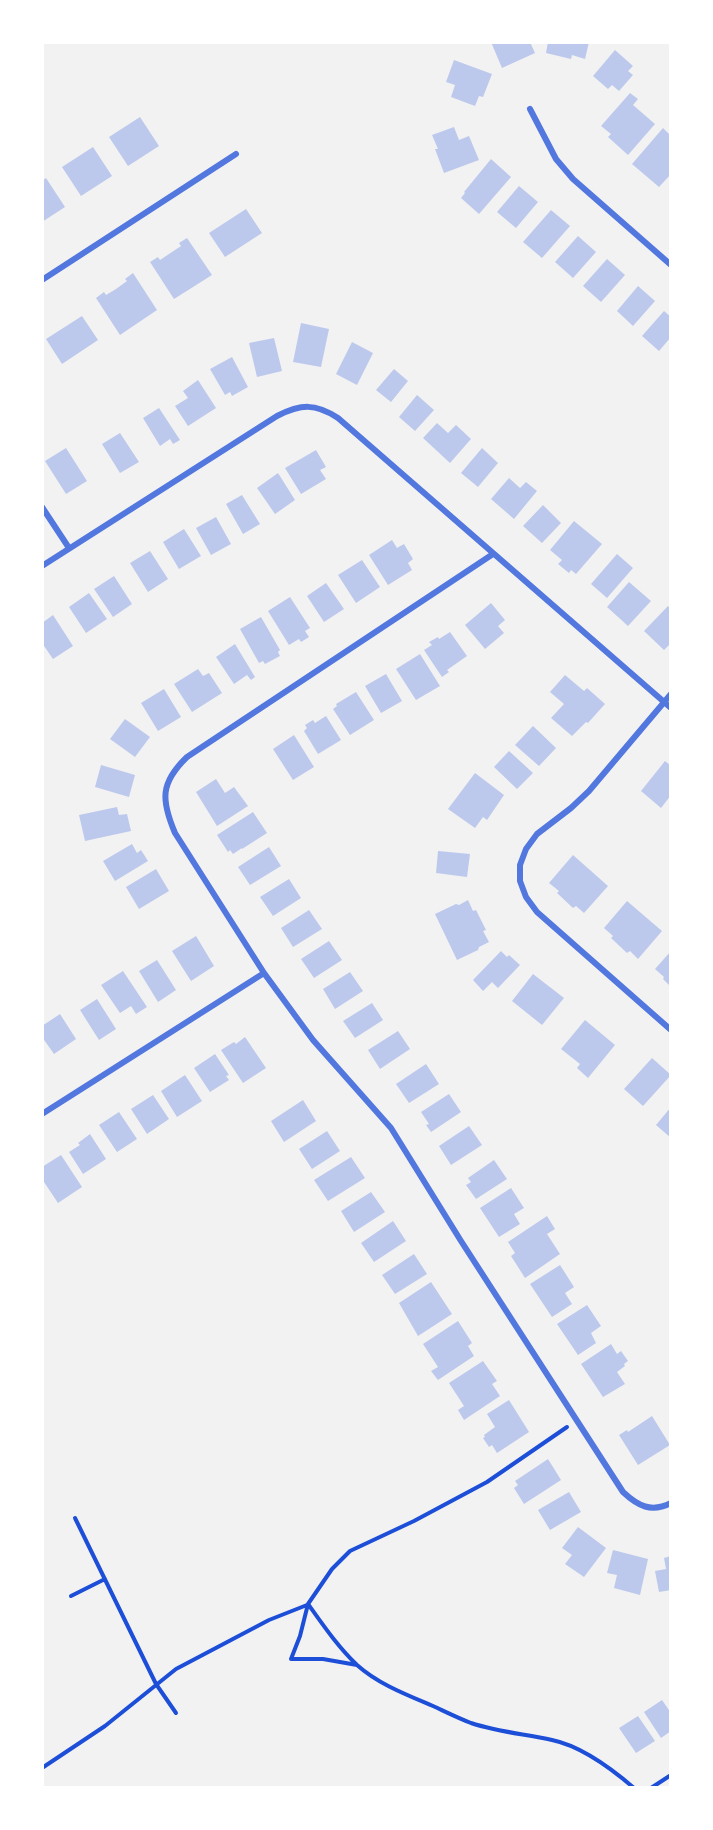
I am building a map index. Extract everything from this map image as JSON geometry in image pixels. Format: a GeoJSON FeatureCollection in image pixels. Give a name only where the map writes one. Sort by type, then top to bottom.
{"type":"FeatureCollection","features":[{"type":"Feature","properties":{"kind":"street"},"geometry":{"type":"LineString","coordinates":[[530,109],[556,159],[573,179],[671,265]]}},
{"type":"Feature","properties":{"kind":"street"},"geometry":{"type":"LineString","coordinates":[[42,280],[236,154]]}},
{"type":"Feature","properties":{"kind":"street"},"geometry":{"type":"LineString","coordinates":[[42,566],[276,416],[296,407],[315,406],[338,418],[671,708]]}},
{"type":"Feature","properties":{"kind":"street"},"geometry":{"type":"LineString","coordinates":[[42,507],[69,548]]}},
{"type":"Feature","properties":{"kind":"street"},"geometry":{"type":"LineString","coordinates":[[493,554],[187,757],[169,777],[166,789],[169,818],[175,833],[264,974],[313,1040],[391,1128],[622,1492],[632,1501],[646,1507],[660,1508],[671,1503]]}},
{"type":"Feature","properties":{"kind":"street"},"geometry":{"type":"LineString","coordinates":[[671,694],[589,791],[537,834],[526,849],[520,865],[520,880],[526,897],[537,912],[671,1030]]}},
{"type":"Feature","properties":{"kind":"street"},"geometry":{"type":"LineString","coordinates":[[42,1104],[44,1113],[264,974]]}},
{"type":"Feature","properties":{"kind":"path"},"geometry":{"type":"LineString","coordinates":[[357,1665],[323,1659],[291,1659],[308,1605],[332,1569],[350,1551],[414,1521],[487,1482],[577,1421]]}},
{"type":"Feature","properties":{"kind":"path"},"geometry":{"type":"LineString","coordinates":[[75,1518],[156,1684],[176,1713]]}},
{"type":"Feature","properties":{"kind":"path"},"geometry":{"type":"LineString","coordinates":[[71,1596],[105,1579]]}},
{"type":"Feature","properties":{"kind":"path"},"geometry":{"type":"LineString","coordinates":[[308,1605],[357,1665],[375,1678],[471,1723],[505,1732],[552,1740],[582,1750],[634,1788]]}},
{"type":"Feature","properties":{"kind":"path"},"geometry":{"type":"LineString","coordinates":[[42,1768],[86,1740],[176,1669],[269,1620],[308,1605]]}},
{"type":"Feature","properties":{"kind":"path"},"geometry":{"type":"LineString","coordinates":[[651,1788],[671,1775]]}},
{"type":"Feature","properties":{"kind":"building"},"geometry":{"type":"Polygon","coordinates":[[[491,42],[530,42],[535,53],[502,68],[491,42]]]}},
{"type":"Feature","properties":{"kind":"building"},"geometry":{"type":"Polygon","coordinates":[[[548,42],[589,42],[585,59],[572,55],[571,59],[546,53],[548,42]]]}},
{"type":"Feature","properties":{"kind":"building"},"geometry":{"type":"Polygon","coordinates":[[[615,50],[633,66],[628,71],[633,75],[619,91],[612,85],[608,89],[593,76],[615,50]]]}},
{"type":"Feature","properties":{"kind":"building"},"geometry":{"type":"Polygon","coordinates":[[[454,60],[492,74],[483,97],[479,96],[475,106],[451,97],[455,85],[446,82],[454,60]]]}},
{"type":"Feature","properties":{"kind":"building"},"geometry":{"type":"Polygon","coordinates":[[[630,93],[638,99],[633,105],[655,124],[628,155],[608,137],[611,134],[601,126],[630,93]]]}},
{"type":"Feature","properties":{"kind":"building"},"geometry":{"type":"Polygon","coordinates":[[[140,117],[159,146],[128,166],[109,137],[140,117]]]}},
{"type":"Feature","properties":{"kind":"building"},"geometry":{"type":"Polygon","coordinates":[[[454,127],[459,140],[469,136],[479,160],[444,173],[432,135],[454,127]]]}},
{"type":"Feature","properties":{"kind":"building"},"geometry":{"type":"Polygon","coordinates":[[[663,128],[671,136],[671,174],[659,187],[632,164],[663,128]]]}},
{"type":"Feature","properties":{"kind":"building"},"geometry":{"type":"Polygon","coordinates":[[[93,147],[112,176],[81,196],[62,167],[93,147]]]}},
{"type":"Feature","properties":{"kind":"building"},"geometry":{"type":"Polygon","coordinates":[[[491,159],[511,177],[479,214],[461,198],[491,159]]]}},
{"type":"Feature","properties":{"kind":"building"},"geometry":{"type":"Polygon","coordinates":[[[46,178],[65,207],[42,222],[42,181],[46,178]]]}},
{"type":"Feature","properties":{"kind":"building"},"geometry":{"type":"Polygon","coordinates":[[[519,186],[538,202],[516,228],[497,212],[519,186]]]}},
{"type":"Feature","properties":{"kind":"building"},"geometry":{"type":"Polygon","coordinates":[[[246,209],[262,233],[225,257],[209,233],[246,209]]]}},
{"type":"Feature","properties":{"kind":"building"},"geometry":{"type":"Polygon","coordinates":[[[551,210],[570,226],[542,258],[523,242],[551,210]]]}},
{"type":"Feature","properties":{"kind":"building"},"geometry":{"type":"Polygon","coordinates":[[[578,236],[596,252],[573,278],[555,262],[578,236]]]}},
{"type":"Feature","properties":{"kind":"building"},"geometry":{"type":"Polygon","coordinates":[[[187,238],[212,275],[174,299],[150,262],[158,257],[160,260],[181,246],[179,243],[187,238]]]}},
{"type":"Feature","properties":{"kind":"building"},"geometry":{"type":"Polygon","coordinates":[[[607,259],[625,275],[601,302],[583,286],[607,259]]]}},
{"type":"Feature","properties":{"kind":"building"},"geometry":{"type":"Polygon","coordinates":[[[133,273],[157,310],[120,335],[96,298],[104,292],[106,295],[116,289],[133,273]]]}},
{"type":"Feature","properties":{"kind":"building"},"geometry":{"type":"Polygon","coordinates":[[[638,286],[655,301],[633,326],[617,311],[638,286]]]}},
{"type":"Feature","properties":{"kind":"building"},"geometry":{"type":"Polygon","coordinates":[[[664,311],[671,317],[671,337],[659,351],[642,336],[664,311]]]}},
{"type":"Feature","properties":{"kind":"building"},"geometry":{"type":"Polygon","coordinates":[[[82,316],[98,340],[62,364],[46,339],[82,316]]]}},
{"type":"Feature","properties":{"kind":"building"},"geometry":{"type":"Polygon","coordinates":[[[301,323],[329,329],[321,367],[293,362],[301,323]]]}},
{"type":"Feature","properties":{"kind":"building"},"geometry":{"type":"Polygon","coordinates":[[[274,338],[282,371],[257,377],[249,343],[274,338]]]}},
{"type":"Feature","properties":{"kind":"building"},"geometry":{"type":"Polygon","coordinates":[[[352,342],[373,353],[357,385],[336,374],[352,342]]]}},
{"type":"Feature","properties":{"kind":"building"},"geometry":{"type":"Polygon","coordinates":[[[232,357],[248,387],[232,396],[230,392],[225,395],[210,369],[232,357]]]}},
{"type":"Feature","properties":{"kind":"building"},"geometry":{"type":"Polygon","coordinates":[[[394,369],[408,381],[391,402],[376,390],[394,369]]]}},
{"type":"Feature","properties":{"kind":"building"},"geometry":{"type":"Polygon","coordinates":[[[198,380],[216,408],[188,426],[175,406],[188,398],[183,391],[198,380]]]}},
{"type":"Feature","properties":{"kind":"building"},"geometry":{"type":"Polygon","coordinates":[[[417,395],[434,410],[415,431],[399,417],[417,395]]]}},
{"type":"Feature","properties":{"kind":"building"},"geometry":{"type":"Polygon","coordinates":[[[159,408],[180,440],[173,444],[170,439],[160,446],[143,418],[159,408]]]}},
{"type":"Feature","properties":{"kind":"building"},"geometry":{"type":"Polygon","coordinates":[[[437,423],[448,433],[456,425],[471,439],[450,463],[423,438],[437,423]]]}},
{"type":"Feature","properties":{"kind":"building"},"geometry":{"type":"Polygon","coordinates":[[[120,433],[139,462],[120,473],[102,444],[120,433]]]}},
{"type":"Feature","properties":{"kind":"building"},"geometry":{"type":"Polygon","coordinates":[[[66,448],[87,481],[66,494],[45,461],[66,448]]]}},
{"type":"Feature","properties":{"kind":"building"},"geometry":{"type":"Polygon","coordinates":[[[482,448],[498,463],[478,487],[461,473],[482,448]]]}},
{"type":"Feature","properties":{"kind":"building"},"geometry":{"type":"Polygon","coordinates":[[[316,450],[326,467],[320,470],[326,479],[301,494],[285,468],[316,450]]]}},
{"type":"Feature","properties":{"kind":"building"},"geometry":{"type":"Polygon","coordinates":[[[278,473],[295,500],[275,514],[257,488],[278,473]]]}},
{"type":"Feature","properties":{"kind":"building"},"geometry":{"type":"Polygon","coordinates":[[[509,478],[520,488],[526,482],[537,491],[514,519],[491,499],[509,478]]]}},
{"type":"Feature","properties":{"kind":"building"},"geometry":{"type":"Polygon","coordinates":[[[242,495],[260,524],[243,534],[226,504],[242,495]]]}},
{"type":"Feature","properties":{"kind":"building"},"geometry":{"type":"Polygon","coordinates":[[[543,505],[561,523],[542,543],[523,526],[543,505]]]}},
{"type":"Feature","properties":{"kind":"building"},"geometry":{"type":"Polygon","coordinates":[[[216,517],[231,544],[211,555],[196,528],[216,517]]]}},
{"type":"Feature","properties":{"kind":"building"},"geometry":{"type":"Polygon","coordinates":[[[574,521],[602,544],[576,574],[571,570],[569,573],[558,564],[562,560],[550,550],[574,521]]]}},
{"type":"Feature","properties":{"kind":"building"},"geometry":{"type":"Polygon","coordinates":[[[184,529],[201,556],[179,569],[163,542],[184,529]]]}},
{"type":"Feature","properties":{"kind":"building"},"geometry":{"type":"Polygon","coordinates":[[[392,540],[397,548],[404,544],[413,559],[408,563],[412,570],[388,585],[369,555],[392,540]]]}},
{"type":"Feature","properties":{"kind":"building"},"geometry":{"type":"Polygon","coordinates":[[[150,551],[168,579],[148,592],[130,563],[150,551]]]}},
{"type":"Feature","properties":{"kind":"building"},"geometry":{"type":"Polygon","coordinates":[[[617,554],[633,568],[607,598],[591,584],[617,554]]]}},
{"type":"Feature","properties":{"kind":"building"},"geometry":{"type":"Polygon","coordinates":[[[362,560],[380,587],[356,603],[338,575],[362,560]]]}},
{"type":"Feature","properties":{"kind":"building"},"geometry":{"type":"Polygon","coordinates":[[[114,576],[132,604],[113,617],[94,589],[114,576]]]}},
{"type":"Feature","properties":{"kind":"building"},"geometry":{"type":"Polygon","coordinates":[[[629,582],[651,601],[628,626],[607,607],[629,582]]]}},
{"type":"Feature","properties":{"kind":"building"},"geometry":{"type":"Polygon","coordinates":[[[326,583],[344,609],[324,622],[307,596],[326,583]]]}},
{"type":"Feature","properties":{"kind":"building"},"geometry":{"type":"Polygon","coordinates":[[[89,593],[107,619],[86,633],[69,607],[89,593]]]}},
{"type":"Feature","properties":{"kind":"building"},"geometry":{"type":"Polygon","coordinates":[[[290,597],[310,628],[305,631],[309,637],[301,642],[299,639],[289,645],[268,611],[290,597]]]}},
{"type":"Feature","properties":{"kind":"building"},"geometry":{"type":"Polygon","coordinates":[[[491,603],[505,620],[498,626],[504,633],[485,649],[465,625],[491,603]]]}},
{"type":"Feature","properties":{"kind":"building"},"geometry":{"type":"Polygon","coordinates":[[[668,606],[671,609],[671,643],[664,650],[644,631],[668,606]]]}},
{"type":"Feature","properties":{"kind":"building"},"geometry":{"type":"Polygon","coordinates":[[[53,615],[73,646],[53,659],[42,643],[42,623],[53,615]]]}},
{"type":"Feature","properties":{"kind":"building"},"geometry":{"type":"Polygon","coordinates":[[[261,617],[280,650],[278,652],[280,656],[265,664],[263,661],[259,663],[240,629],[261,617]]]}},
{"type":"Feature","properties":{"kind":"building"},"geometry":{"type":"Polygon","coordinates":[[[450,632],[467,656],[447,670],[449,672],[442,677],[424,650],[432,645],[429,642],[450,632]]]}},
{"type":"Feature","properties":{"kind":"building"},"geometry":{"type":"Polygon","coordinates":[[[235,644],[255,677],[251,680],[247,675],[234,684],[216,657],[235,644]]]}},
{"type":"Feature","properties":{"kind":"building"},"geometry":{"type":"Polygon","coordinates":[[[420,654],[440,686],[416,700],[396,669],[420,654]]]}},
{"type":"Feature","properties":{"kind":"building"},"geometry":{"type":"Polygon","coordinates":[[[198,669],[203,676],[209,673],[222,693],[192,712],[174,684],[198,669]]]}},
{"type":"Feature","properties":{"kind":"building"},"geometry":{"type":"Polygon","coordinates":[[[386,674],[402,701],[381,713],[365,686],[386,674]]]}},
{"type":"Feature","properties":{"kind":"building"},"geometry":{"type":"Polygon","coordinates":[[[565,675],[584,691],[587,688],[605,704],[588,723],[586,722],[572,736],[551,718],[564,704],[550,692],[565,675]]]}},
{"type":"Feature","properties":{"kind":"building"},"geometry":{"type":"Polygon","coordinates":[[[164,689],[181,717],[158,731],[141,703],[164,689]]]}},
{"type":"Feature","properties":{"kind":"building"},"geometry":{"type":"Polygon","coordinates":[[[356,692],[374,720],[350,735],[333,709],[337,706],[336,704],[356,692]]]}},
{"type":"Feature","properties":{"kind":"building"},"geometry":{"type":"Polygon","coordinates":[[[326,716],[341,740],[318,754],[304,731],[307,728],[305,725],[313,720],[315,723],[326,716]]]}},
{"type":"Feature","properties":{"kind":"building"},"geometry":{"type":"Polygon","coordinates":[[[125,719],[150,737],[135,757],[110,739],[125,719]]]}},
{"type":"Feature","properties":{"kind":"building"},"geometry":{"type":"Polygon","coordinates":[[[533,726],[556,748],[539,766],[515,745],[533,726]]]}},
{"type":"Feature","properties":{"kind":"building"},"geometry":{"type":"Polygon","coordinates":[[[294,735],[314,767],[293,780],[273,749],[294,735]]]}},
{"type":"Feature","properties":{"kind":"building"},"geometry":{"type":"Polygon","coordinates":[[[509,751],[533,773],[517,789],[494,767],[509,751]]]}},
{"type":"Feature","properties":{"kind":"building"},"geometry":{"type":"Polygon","coordinates":[[[665,761],[671,766],[671,795],[661,808],[641,791],[665,761]]]}},
{"type":"Feature","properties":{"kind":"building"},"geometry":{"type":"Polygon","coordinates":[[[101,765],[135,775],[129,797],[95,787],[101,765]]]}},
{"type":"Feature","properties":{"kind":"building"},"geometry":{"type":"Polygon","coordinates":[[[475,773],[504,795],[487,820],[483,817],[475,828],[448,809],[475,773]]]}},
{"type":"Feature","properties":{"kind":"building"},"geometry":{"type":"Polygon","coordinates":[[[216,779],[225,793],[234,787],[248,806],[217,826],[196,792],[216,779]]]}},
{"type":"Feature","properties":{"kind":"building"},"geometry":{"type":"Polygon","coordinates":[[[117,807],[119,815],[127,814],[131,831],[85,841],[79,815],[117,807]]]}},
{"type":"Feature","properties":{"kind":"building"},"geometry":{"type":"Polygon","coordinates":[[[253,812],[267,833],[233,854],[230,850],[228,852],[217,835],[253,812]]]}},
{"type":"Feature","properties":{"kind":"building"},"geometry":{"type":"Polygon","coordinates":[[[132,844],[137,853],[141,850],[148,861],[115,881],[103,861],[132,844]]]}},
{"type":"Feature","properties":{"kind":"building"},"geometry":{"type":"Polygon","coordinates":[[[269,847],[281,866],[250,885],[238,867],[269,847]]]}},
{"type":"Feature","properties":{"kind":"building"},"geometry":{"type":"Polygon","coordinates":[[[438,851],[470,854],[467,877],[436,873],[438,851]]]}},
{"type":"Feature","properties":{"kind":"building"},"geometry":{"type":"Polygon","coordinates":[[[573,855],[608,886],[584,913],[576,906],[573,908],[549,883],[573,855]]]}},
{"type":"Feature","properties":{"kind":"building"},"geometry":{"type":"Polygon","coordinates":[[[156,869],[169,891],[139,909],[126,887],[156,869]]]}},
{"type":"Feature","properties":{"kind":"building"},"geometry":{"type":"Polygon","coordinates":[[[289,879],[301,898],[273,916],[260,897],[289,879]]]}},
{"type":"Feature","properties":{"kind":"building"},"geometry":{"type":"Polygon","coordinates":[[[468,900],[486,930],[483,931],[489,942],[457,960],[435,914],[468,900]]]}},
{"type":"Feature","properties":{"kind":"building"},"geometry":{"type":"Polygon","coordinates":[[[627,901],[662,931],[638,959],[630,951],[627,953],[604,928],[627,901]]]}},
{"type":"Feature","properties":{"kind":"building"},"geometry":{"type":"Polygon","coordinates":[[[309,910],[322,929],[293,947],[281,928],[309,910]]]}},
{"type":"Feature","properties":{"kind":"building"},"geometry":{"type":"Polygon","coordinates":[[[196,936],[214,966],[191,981],[172,951],[196,936]]]}},
{"type":"Feature","properties":{"kind":"building"},"geometry":{"type":"Polygon","coordinates":[[[329,941],[342,960],[314,978],[301,959],[329,941]]]}},
{"type":"Feature","properties":{"kind":"building"},"geometry":{"type":"Polygon","coordinates":[[[501,951],[520,965],[498,988],[492,982],[483,991],[473,980],[501,951]]]}},
{"type":"Feature","properties":{"kind":"building"},"geometry":{"type":"Polygon","coordinates":[[[671,951],[671,987],[655,969],[671,951]]]}},
{"type":"Feature","properties":{"kind":"building"},"geometry":{"type":"Polygon","coordinates":[[[157,960],[176,990],[158,1002],[139,971],[157,960]]]}},
{"type":"Feature","properties":{"kind":"building"},"geometry":{"type":"Polygon","coordinates":[[[123,971],[147,1007],[136,1014],[131,1006],[120,1013],[101,985],[123,971]]]}},
{"type":"Feature","properties":{"kind":"building"},"geometry":{"type":"Polygon","coordinates":[[[350,972],[363,991],[335,1009],[323,989],[350,972]]]}},
{"type":"Feature","properties":{"kind":"building"},"geometry":{"type":"Polygon","coordinates":[[[533,974],[564,998],[542,1025],[512,1001],[533,974]]]}},
{"type":"Feature","properties":{"kind":"building"},"geometry":{"type":"Polygon","coordinates":[[[97,999],[116,1029],[99,1040],[80,1010],[97,999]]]}},
{"type":"Feature","properties":{"kind":"building"},"geometry":{"type":"Polygon","coordinates":[[[372,1003],[383,1020],[355,1038],[343,1021],[372,1003]]]}},
{"type":"Feature","properties":{"kind":"building"},"geometry":{"type":"Polygon","coordinates":[[[60,1014],[76,1039],[54,1054],[42,1037],[42,1026],[60,1014]]]}},
{"type":"Feature","properties":{"kind":"building"},"geometry":{"type":"Polygon","coordinates":[[[585,1020],[615,1045],[588,1078],[577,1068],[580,1064],[561,1049],[585,1020]]]}},
{"type":"Feature","properties":{"kind":"building"},"geometry":{"type":"Polygon","coordinates":[[[398,1031],[410,1049],[380,1069],[368,1050],[398,1031]]]}},
{"type":"Feature","properties":{"kind":"building"},"geometry":{"type":"Polygon","coordinates":[[[245,1037],[266,1068],[243,1083],[221,1050],[234,1042],[236,1044],[245,1037]]]}},
{"type":"Feature","properties":{"kind":"building"},"geometry":{"type":"Polygon","coordinates":[[[215,1054],[229,1075],[226,1076],[229,1080],[210,1092],[194,1068],[215,1054]]]}},
{"type":"Feature","properties":{"kind":"building"},"geometry":{"type":"Polygon","coordinates":[[[652,1058],[671,1075],[643,1106],[624,1089],[652,1058]]]}},
{"type":"Feature","properties":{"kind":"building"},"geometry":{"type":"Polygon","coordinates":[[[426,1064],[439,1084],[409,1103],[396,1084],[426,1064]]]}},
{"type":"Feature","properties":{"kind":"building"},"geometry":{"type":"Polygon","coordinates":[[[185,1075],[202,1101],[177,1117],[161,1091],[185,1075]]]}},
{"type":"Feature","properties":{"kind":"building"},"geometry":{"type":"Polygon","coordinates":[[[449,1094],[461,1112],[431,1132],[421,1112],[449,1094]]]}},
{"type":"Feature","properties":{"kind":"building"},"geometry":{"type":"Polygon","coordinates":[[[153,1095],[169,1119],[147,1134],[131,1109],[153,1095]]]}},
{"type":"Feature","properties":{"kind":"building"},"geometry":{"type":"Polygon","coordinates":[[[303,1100],[316,1121],[284,1142],[271,1121],[303,1100]]]}},
{"type":"Feature","properties":{"kind":"building"},"geometry":{"type":"Polygon","coordinates":[[[671,1107],[671,1138],[656,1125],[671,1107]]]}},
{"type":"Feature","properties":{"kind":"building"},"geometry":{"type":"Polygon","coordinates":[[[119,1112],[137,1139],[117,1152],[99,1125],[119,1112]]]}},
{"type":"Feature","properties":{"kind":"building"},"geometry":{"type":"Polygon","coordinates":[[[469,1126],[482,1145],[451,1165],[439,1146],[469,1126]]]}},
{"type":"Feature","properties":{"kind":"building"},"geometry":{"type":"Polygon","coordinates":[[[327,1131],[340,1151],[312,1169],[299,1149],[327,1131]]]}},
{"type":"Feature","properties":{"kind":"building"},"geometry":{"type":"Polygon","coordinates":[[[90,1134],[106,1159],[83,1174],[69,1152],[80,1145],[78,1143],[90,1134]]]}},
{"type":"Feature","properties":{"kind":"building"},"geometry":{"type":"Polygon","coordinates":[[[61,1155],[82,1187],[58,1203],[42,1179],[42,1167],[61,1155]]]}},
{"type":"Feature","properties":{"kind":"building"},"geometry":{"type":"Polygon","coordinates":[[[351,1157],[365,1178],[328,1201],[314,1180],[351,1157]]]}},
{"type":"Feature","properties":{"kind":"building"},"geometry":{"type":"Polygon","coordinates":[[[494,1160],[507,1179],[476,1199],[466,1185],[471,1182],[468,1178],[494,1160]]]}},
{"type":"Feature","properties":{"kind":"building"},"geometry":{"type":"Polygon","coordinates":[[[511,1188],[524,1208],[514,1214],[520,1224],[499,1237],[480,1208],[511,1188]]]}},
{"type":"Feature","properties":{"kind":"building"},"geometry":{"type":"Polygon","coordinates":[[[371,1192],[385,1212],[354,1232],[341,1211],[371,1192]]]}},
{"type":"Feature","properties":{"kind":"building"},"geometry":{"type":"Polygon","coordinates":[[[547,1216],[555,1229],[547,1234],[560,1254],[525,1278],[511,1256],[515,1253],[508,1242],[547,1216]]]}},
{"type":"Feature","properties":{"kind":"building"},"geometry":{"type":"Polygon","coordinates":[[[393,1221],[406,1241],[374,1262],[361,1243],[393,1221]]]}},
{"type":"Feature","properties":{"kind":"building"},"geometry":{"type":"Polygon","coordinates":[[[414,1254],[427,1274],[395,1294],[382,1275],[414,1254]]]}},
{"type":"Feature","properties":{"kind":"building"},"geometry":{"type":"Polygon","coordinates":[[[560,1265],[574,1287],[565,1293],[572,1304],[552,1317],[530,1284],[560,1265]]]}},
{"type":"Feature","properties":{"kind":"building"},"geometry":{"type":"Polygon","coordinates":[[[431,1282],[452,1314],[418,1336],[399,1303],[431,1282]]]}},
{"type":"Feature","properties":{"kind":"building"},"geometry":{"type":"Polygon","coordinates":[[[587,1305],[601,1326],[591,1333],[596,1343],[578,1355],[557,1324],[587,1305]]]}},
{"type":"Feature","properties":{"kind":"building"},"geometry":{"type":"Polygon","coordinates":[[[458,1321],[472,1343],[468,1346],[474,1356],[438,1380],[431,1371],[438,1367],[423,1344],[458,1321]]]}},
{"type":"Feature","properties":{"kind":"building"},"geometry":{"type":"Polygon","coordinates":[[[611,1344],[617,1354],[621,1351],[628,1361],[617,1372],[625,1384],[603,1397],[581,1364],[611,1344]]]}},
{"type":"Feature","properties":{"kind":"building"},"geometry":{"type":"Polygon","coordinates":[[[483,1361],[497,1381],[492,1384],[500,1396],[464,1420],[458,1410],[464,1406],[449,1383],[483,1361]]]}},
{"type":"Feature","properties":{"kind":"building"},"geometry":{"type":"Polygon","coordinates":[[[509,1400],[529,1432],[497,1453],[492,1445],[489,1447],[483,1438],[495,1427],[487,1414],[509,1400]]]}},
{"type":"Feature","properties":{"kind":"building"},"geometry":{"type":"Polygon","coordinates":[[[652,1416],[670,1445],[638,1465],[619,1435],[627,1430],[628,1432],[652,1416]]]}},
{"type":"Feature","properties":{"kind":"building"},"geometry":{"type":"Polygon","coordinates":[[[548,1459],[561,1480],[524,1504],[514,1488],[518,1485],[515,1481],[548,1459]]]}},
{"type":"Feature","properties":{"kind":"building"},"geometry":{"type":"Polygon","coordinates":[[[569,1492],[581,1512],[550,1530],[538,1510],[569,1492]]]}},
{"type":"Feature","properties":{"kind":"building"},"geometry":{"type":"Polygon","coordinates":[[[578,1527],[606,1548],[584,1577],[565,1564],[572,1555],[562,1548],[578,1527]]]}},
{"type":"Feature","properties":{"kind":"building"},"geometry":{"type":"Polygon","coordinates":[[[613,1550],[648,1559],[640,1595],[614,1588],[617,1575],[607,1573],[613,1550]]]}},
{"type":"Feature","properties":{"kind":"building"},"geometry":{"type":"Polygon","coordinates":[[[671,1556],[671,1590],[659,1592],[655,1571],[666,1569],[664,1558],[671,1556]]]}},
{"type":"Feature","properties":{"kind":"building"},"geometry":{"type":"Polygon","coordinates":[[[662,1700],[671,1713],[671,1731],[661,1738],[644,1712],[662,1700]]]}},
{"type":"Feature","properties":{"kind":"building"},"geometry":{"type":"Polygon","coordinates":[[[638,1716],[655,1741],[636,1753],[619,1728],[638,1716]]]}}]}
